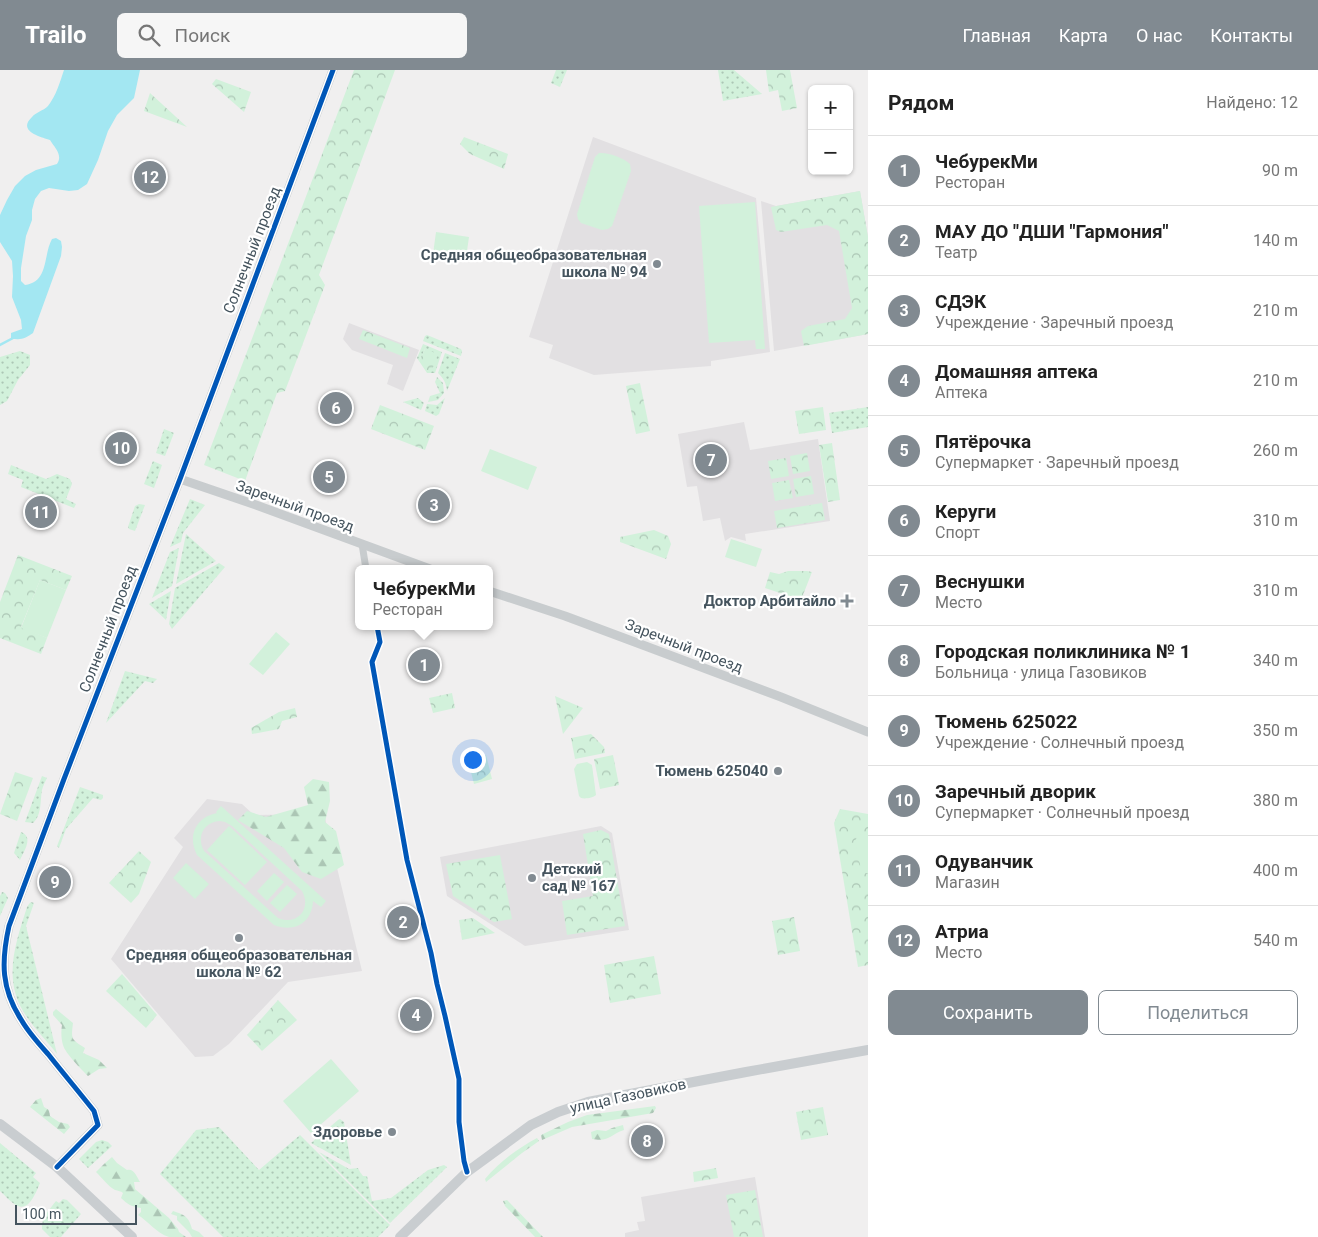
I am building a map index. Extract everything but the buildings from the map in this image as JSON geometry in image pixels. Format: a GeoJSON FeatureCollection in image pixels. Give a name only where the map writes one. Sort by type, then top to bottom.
{"type":"FeatureCollection","features":[{"type":"Feature","properties":{"kind":"main road","name":"улица Газовиков"},"geometry":{"type":"LineString","coordinates":[[400,1237],[467,1172],[531,1125],[558,1112],[588,1102],[868,1050]]}},
{"type":"Feature","properties":{"kind":"main road"},"geometry":{"type":"LineString","coordinates":[[0,1124],[57,1167],[132,1237]]}},
{"type":"Feature","properties":{"kind":"street","name":"Солнечный проезд"},"geometry":{"type":"LineString","coordinates":[[57,1167],[98,1125],[94,1111],[22,1022],[11,1002],[3,961],[9,926],[180,480],[333,70]]}},
{"type":"Feature","properties":{"kind":"street","name":"Заречный проезд"},"geometry":{"type":"LineString","coordinates":[[180,480],[256,505],[419,565]]}},
{"type":"Feature","properties":{"kind":"street"},"geometry":{"type":"LineString","coordinates":[[362,544],[365,565]]}},
{"type":"Feature","properties":{"kind":"street","name":"Заречный проезд"},"geometry":{"type":"LineString","coordinates":[[493,592],[630,640],[868,732]]}},
{"type":"Feature","properties":{"kind":"street"},"geometry":{"type":"LineString","coordinates":[[378,630],[380,642],[372,662],[407,860],[431,953],[458,1079],[460,1122],[467,1172]]}},
{"type":"Feature","properties":{"kind":"shaded area","name":"Средняя общеобразовательная школа № 94"},"geometry":{"type":"Polygon","coordinates":[[[593,137],[756,198],[770,352],[711,361],[711,366],[594,375],[549,358],[553,345],[529,337],[593,137]]]}},
{"type":"Feature","properties":{"kind":"shaded area"},"geometry":{"type":"Polygon","coordinates":[[[860,191],[868,237],[868,334],[774,351],[761,201],[776,206],[860,191]]]}},
{"type":"Feature","properties":{"kind":"shaded area"},"geometry":{"type":"Polygon","coordinates":[[[349,323],[419,350],[403,391],[387,384],[393,365],[352,350],[343,339],[349,323]]]}},
{"type":"Feature","properties":{"kind":"shaded area"},"geometry":{"type":"Polygon","coordinates":[[[744,422],[750,450],[818,439],[830,521],[745,534],[746,541],[731,537],[725,541],[720,518],[703,521],[697,486],[687,487],[678,434],[744,422]]]}},
{"type":"Feature","properties":{"kind":"shaded area","name":"Средняя общеобразовательная школа № 62"},"geometry":{"type":"Polygon","coordinates":[[[207,799],[242,804],[254,815],[324,814],[362,971],[288,982],[229,1044],[213,1056],[195,1057],[111,959],[183,847],[174,838],[207,799]]]}},
{"type":"Feature","properties":{"kind":"shaded area","name":"Детский сад № 167"},"geometry":{"type":"Polygon","coordinates":[[[601,826],[612,833],[629,930],[525,946],[447,896],[440,857],[601,826]]]}},
{"type":"Feature","properties":{"kind":"shaded area"},"geometry":{"type":"Polygon","coordinates":[[[755,1177],[765,1237],[625,1237],[625,1233],[639,1230],[637,1222],[645,1221],[641,1197],[755,1177]]]}},
{"type":"Feature","properties":{"kind":"green space"},"geometry":{"type":"Polygon","coordinates":[[[354,70],[395,70],[319,275],[325,285],[285,391],[277,393],[245,481],[204,465],[354,70]]]}},
{"type":"Feature","properties":{"kind":"green space"},"geometry":{"type":"Polygon","coordinates":[[[556,70],[567,70],[560,87],[551,83],[556,70]]]}},
{"type":"Feature","properties":{"kind":"green space"},"geometry":{"type":"Polygon","coordinates":[[[718,70],[734,70],[762,94],[723,101],[718,70]]]}},
{"type":"Feature","properties":{"kind":"green space"},"geometry":{"type":"Polygon","coordinates":[[[766,70],[790,70],[797,108],[782,111],[778,90],[769,92],[766,70]]]}},
{"type":"Feature","properties":{"kind":"green space"},"geometry":{"type":"Polygon","coordinates":[[[216,79],[251,92],[244,112],[212,84],[216,79]]]}},
{"type":"Feature","properties":{"kind":"green space"},"geometry":{"type":"Polygon","coordinates":[[[150,93],[187,127],[144,111],[150,93]]]}},
{"type":"Feature","properties":{"kind":"green space"},"geometry":{"type":"Polygon","coordinates":[[[464,137],[508,154],[504,169],[470,154],[460,144],[464,137]]]}},
{"type":"Feature","properties":{"kind":"green space"},"geometry":{"type":"Polygon","coordinates":[[[599,153],[611,154],[624,160],[630,164],[631,171],[612,226],[602,230],[581,223],[577,214],[595,157],[599,153]]]}},
{"type":"Feature","properties":{"kind":"green space"},"geometry":{"type":"Polygon","coordinates":[[[860,191],[868,237],[868,334],[804,346],[801,331],[808,326],[845,319],[852,308],[839,231],[827,225],[781,232],[776,230],[771,207],[860,191]]]}},
{"type":"Feature","properties":{"kind":"green space"},"geometry":{"type":"Polygon","coordinates":[[[755,202],[765,349],[756,349],[755,340],[709,343],[699,206],[755,202]]]}},
{"type":"Feature","properties":{"kind":"green space"},"geometry":{"type":"Polygon","coordinates":[[[436,232],[469,237],[466,258],[433,254],[436,232]]]}},
{"type":"Feature","properties":{"kind":"green space"},"geometry":{"type":"Polygon","coordinates":[[[363,330],[410,348],[407,358],[359,339],[363,330]]]}},
{"type":"Feature","properties":{"kind":"green space"},"geometry":{"type":"Polygon","coordinates":[[[427,335],[461,349],[461,356],[423,341],[427,335]]]}},
{"type":"Feature","properties":{"kind":"green space"},"geometry":{"type":"Polygon","coordinates":[[[423,344],[442,352],[435,373],[427,373],[425,370],[432,370],[425,349],[419,361],[417,358],[423,344]]]}},
{"type":"Feature","properties":{"kind":"green space"},"geometry":{"type":"Polygon","coordinates":[[[425,349],[438,354],[432,370],[425,370],[419,361],[425,349]]]}},
{"type":"Feature","properties":{"kind":"green space"},"geometry":{"type":"Polygon","coordinates":[[[20,351],[30,355],[30,365],[18,380],[7,401],[0,405],[0,357],[20,351]]]}},
{"type":"Feature","properties":{"kind":"green space"},"geometry":{"type":"Polygon","coordinates":[[[445,353],[460,359],[447,391],[442,377],[438,373],[445,353]]]}},
{"type":"Feature","properties":{"kind":"green space"},"geometry":{"type":"Polygon","coordinates":[[[437,377],[443,383],[444,393],[438,400],[428,402],[430,396],[440,393],[435,382],[437,377]]]}},
{"type":"Feature","properties":{"kind":"green space"},"geometry":{"type":"Polygon","coordinates":[[[640,383],[650,431],[636,434],[626,386],[640,383]]]}},
{"type":"Feature","properties":{"kind":"green space"},"geometry":{"type":"Polygon","coordinates":[[[418,398],[424,403],[421,410],[403,402],[418,398]]]}},
{"type":"Feature","properties":{"kind":"green space"},"geometry":{"type":"Polygon","coordinates":[[[445,398],[439,414],[436,416],[425,411],[427,404],[437,405],[445,398]]]}},
{"type":"Feature","properties":{"kind":"green space"},"geometry":{"type":"Polygon","coordinates":[[[380,405],[434,426],[425,450],[371,429],[380,405]]]}},
{"type":"Feature","properties":{"kind":"green space"},"geometry":{"type":"Polygon","coordinates":[[[823,407],[826,430],[799,434],[795,411],[823,407]]]}},
{"type":"Feature","properties":{"kind":"green space"},"geometry":{"type":"Polygon","coordinates":[[[868,407],[868,427],[832,433],[829,413],[868,407]]]}},
{"type":"Feature","properties":{"kind":"green space"},"geometry":{"type":"Polygon","coordinates":[[[164,429],[174,433],[165,456],[156,453],[164,429]]]}},
{"type":"Feature","properties":{"kind":"green space"},"geometry":{"type":"Polygon","coordinates":[[[832,443],[840,500],[828,502],[819,445],[832,443]]]}},
{"type":"Feature","properties":{"kind":"green space"},"geometry":{"type":"Polygon","coordinates":[[[490,449],[537,467],[528,490],[481,471],[490,449]]]}},
{"type":"Feature","properties":{"kind":"green space"},"geometry":{"type":"Polygon","coordinates":[[[807,453],[810,471],[793,474],[790,456],[807,453]]]}},
{"type":"Feature","properties":{"kind":"green space"},"geometry":{"type":"Polygon","coordinates":[[[786,458],[789,476],[771,479],[768,461],[786,458]]]}},
{"type":"Feature","properties":{"kind":"green space"},"geometry":{"type":"Polygon","coordinates":[[[153,461],[162,465],[154,488],[144,484],[153,461]]]}},
{"type":"Feature","properties":{"kind":"green space"},"geometry":{"type":"Polygon","coordinates":[[[11,465],[46,479],[57,474],[70,479],[72,484],[66,499],[76,504],[74,508],[21,487],[23,480],[8,474],[11,465]]]}},
{"type":"Feature","properties":{"kind":"green space"},"geometry":{"type":"Polygon","coordinates":[[[811,476],[814,494],[796,497],[793,479],[811,476]]]}},
{"type":"Feature","properties":{"kind":"green space"},"geometry":{"type":"Polygon","coordinates":[[[789,480],[793,498],[775,501],[772,483],[789,480]]]}},
{"type":"Feature","properties":{"kind":"green space"},"geometry":{"type":"Polygon","coordinates":[[[190,499],[205,505],[183,533],[181,542],[170,547],[190,499]]]}},
{"type":"Feature","properties":{"kind":"green space"},"geometry":{"type":"Polygon","coordinates":[[[822,503],[825,520],[777,528],[774,511],[822,503]]]}},
{"type":"Feature","properties":{"kind":"green space"},"geometry":{"type":"Polygon","coordinates":[[[139,504],[145,505],[135,531],[128,527],[135,506],[139,504]]]}},
{"type":"Feature","properties":{"kind":"green space"},"geometry":{"type":"Polygon","coordinates":[[[654,530],[668,536],[671,544],[666,559],[620,542],[620,537],[654,530]]]}},
{"type":"Feature","properties":{"kind":"green space"},"geometry":{"type":"Polygon","coordinates":[[[186,534],[216,561],[176,584],[186,534]]]}},
{"type":"Feature","properties":{"kind":"green space"},"geometry":{"type":"Polygon","coordinates":[[[731,539],[762,549],[756,567],[725,557],[731,539]]]}},
{"type":"Feature","properties":{"kind":"green space"},"geometry":{"type":"Polygon","coordinates":[[[179,548],[172,586],[152,598],[170,552],[179,548]]]}},
{"type":"Feature","properties":{"kind":"green space"},"geometry":{"type":"Polygon","coordinates":[[[18,555],[72,576],[66,590],[40,580],[21,627],[47,638],[41,654],[0,638],[0,602],[18,555]]]}},
{"type":"Feature","properties":{"kind":"green space"},"geometry":{"type":"Polygon","coordinates":[[[219,563],[225,567],[172,629],[169,624],[175,588],[219,563]]]}},
{"type":"Feature","properties":{"kind":"green space"},"geometry":{"type":"Polygon","coordinates":[[[788,571],[812,572],[801,600],[765,588],[770,572],[779,574],[788,571]]]}},
{"type":"Feature","properties":{"kind":"green space"},"geometry":{"type":"Polygon","coordinates":[[[40,580],[66,590],[47,638],[21,628],[40,580]]]}},
{"type":"Feature","properties":{"kind":"green space"},"geometry":{"type":"Polygon","coordinates":[[[171,591],[166,620],[149,604],[171,591]]]}},
{"type":"Feature","properties":{"kind":"green space"},"geometry":{"type":"Polygon","coordinates":[[[276,632],[290,644],[263,675],[249,664],[276,632]]]}},
{"type":"Feature","properties":{"kind":"green space"},"geometry":{"type":"Polygon","coordinates":[[[125,671],[157,679],[153,683],[145,681],[106,723],[125,671]]]}},
{"type":"Feature","properties":{"kind":"green space"},"geometry":{"type":"Polygon","coordinates":[[[452,693],[455,708],[433,713],[429,698],[452,693]]]}},
{"type":"Feature","properties":{"kind":"green space"},"geometry":{"type":"Polygon","coordinates":[[[555,696],[583,708],[563,734],[555,696]]]}},
{"type":"Feature","properties":{"kind":"green space"},"geometry":{"type":"Polygon","coordinates":[[[295,708],[297,717],[282,721],[279,729],[252,734],[251,728],[279,712],[295,708]]]}},
{"type":"Feature","properties":{"kind":"green space"},"geometry":{"type":"Polygon","coordinates":[[[591,734],[604,747],[605,753],[575,759],[571,738],[591,734]]]}},
{"type":"Feature","properties":{"kind":"green space"},"geometry":{"type":"Polygon","coordinates":[[[486,755],[492,779],[474,784],[468,760],[486,755]]]}},
{"type":"Feature","properties":{"kind":"green space"},"geometry":{"type":"Polygon","coordinates":[[[613,755],[619,785],[600,789],[594,759],[613,755]]]}},
{"type":"Feature","properties":{"kind":"green space"},"geometry":{"type":"Polygon","coordinates":[[[587,762],[592,765],[596,795],[591,798],[581,798],[574,769],[577,764],[587,762]]]}},
{"type":"Feature","properties":{"kind":"green space"},"geometry":{"type":"Polygon","coordinates":[[[15,772],[33,778],[17,821],[0,814],[15,772]]]}},
{"type":"Feature","properties":{"kind":"green space"},"geometry":{"type":"Polygon","coordinates":[[[42,776],[47,778],[42,790],[38,816],[33,823],[25,822],[42,776]]]}},
{"type":"Feature","properties":{"kind":"green space"},"geometry":{"type":"Polygon","coordinates":[[[313,779],[329,782],[330,801],[325,822],[336,831],[344,865],[321,879],[302,872],[284,848],[238,820],[247,811],[266,817],[308,805],[304,787],[313,779]]]}},
{"type":"Feature","properties":{"kind":"green space"},"geometry":{"type":"Polygon","coordinates":[[[80,787],[103,795],[103,798],[101,800],[93,798],[66,829],[59,848],[57,846],[80,787]]]}},
{"type":"Feature","properties":{"kind":"green space"},"geometry":{"type":"Polygon","coordinates":[[[221,806],[326,901],[321,907],[313,901],[309,915],[301,924],[295,927],[288,928],[274,925],[197,855],[193,841],[195,828],[204,819],[216,812],[221,806]],[[214,822],[203,831],[201,840],[204,851],[278,918],[291,920],[297,918],[304,910],[305,898],[302,891],[232,826],[225,822],[214,822]]]}},
{"type":"Feature","properties":{"kind":"green space"},"geometry":{"type":"Polygon","coordinates":[[[840,809],[868,814],[868,965],[858,967],[834,823],[840,809]]]}},
{"type":"Feature","properties":{"kind":"green space"},"geometry":{"type":"Polygon","coordinates":[[[229,826],[267,862],[245,885],[207,850],[229,826]]]}},
{"type":"Feature","properties":{"kind":"green space"},"geometry":{"type":"Polygon","coordinates":[[[601,830],[609,834],[625,926],[567,935],[562,901],[593,896],[583,834],[601,830]]]}},
{"type":"Feature","properties":{"kind":"green space"},"geometry":{"type":"Polygon","coordinates":[[[21,832],[27,837],[27,841],[26,849],[20,860],[14,853],[21,832]]]}},
{"type":"Feature","properties":{"kind":"green space"},"geometry":{"type":"Polygon","coordinates":[[[868,833],[868,873],[863,873],[855,842],[858,836],[868,833]]]}},
{"type":"Feature","properties":{"kind":"green space"},"geometry":{"type":"Polygon","coordinates":[[[139,851],[151,862],[139,894],[131,903],[109,883],[139,851]]]}},
{"type":"Feature","properties":{"kind":"green space"},"geometry":{"type":"Polygon","coordinates":[[[500,855],[512,919],[494,922],[453,896],[446,864],[500,855]]]}},
{"type":"Feature","properties":{"kind":"green space"},"geometry":{"type":"Polygon","coordinates":[[[186,863],[209,884],[195,899],[173,878],[186,863]]]}},
{"type":"Feature","properties":{"kind":"green space"},"geometry":{"type":"Polygon","coordinates":[[[274,873],[284,882],[267,901],[257,891],[274,873]]]}},
{"type":"Feature","properties":{"kind":"green space"},"geometry":{"type":"Polygon","coordinates":[[[287,885],[297,894],[280,912],[270,903],[287,885]]]}},
{"type":"Feature","properties":{"kind":"green space"},"geometry":{"type":"Polygon","coordinates":[[[2,892],[8,898],[0,916],[0,896],[2,892]]]}},
{"type":"Feature","properties":{"kind":"green space"},"geometry":{"type":"Polygon","coordinates":[[[31,902],[34,903],[26,926],[57,1054],[26,1016],[17,998],[14,985],[13,959],[27,907],[31,902]]]}},
{"type":"Feature","properties":{"kind":"green space"},"geometry":{"type":"Polygon","coordinates":[[[794,917],[800,951],[778,955],[772,921],[794,917]]]}},
{"type":"Feature","properties":{"kind":"green space"},"geometry":{"type":"Polygon","coordinates":[[[473,918],[495,933],[462,940],[459,920],[473,918]]]}},
{"type":"Feature","properties":{"kind":"green space"},"geometry":{"type":"Polygon","coordinates":[[[654,956],[661,994],[610,1003],[604,965],[654,956]]]}},
{"type":"Feature","properties":{"kind":"green space"},"geometry":{"type":"Polygon","coordinates":[[[122,974],[157,1015],[146,1028],[106,991],[122,974]]]}},
{"type":"Feature","properties":{"kind":"green space"},"geometry":{"type":"Polygon","coordinates":[[[278,1000],[297,1020],[262,1051],[247,1035],[278,1000]]]}},
{"type":"Feature","properties":{"kind":"green space"},"geometry":{"type":"Polygon","coordinates":[[[56,1009],[73,1023],[73,1038],[85,1048],[83,1053],[99,1060],[107,1068],[99,1069],[88,1076],[74,1061],[63,1045],[62,1025],[53,1015],[56,1009]]]}},
{"type":"Feature","properties":{"kind":"green space"},"geometry":{"type":"Polygon","coordinates":[[[331,1059],[359,1091],[311,1133],[283,1101],[331,1059]]]}},
{"type":"Feature","properties":{"kind":"green space"},"geometry":{"type":"Polygon","coordinates":[[[41,1098],[44,1107],[49,1110],[50,1116],[59,1122],[68,1124],[70,1127],[64,1134],[30,1107],[36,1100],[41,1098]]]}},
{"type":"Feature","properties":{"kind":"green space"},"geometry":{"type":"Polygon","coordinates":[[[655,1106],[656,1108],[653,1113],[572,1127],[542,1140],[541,1135],[587,1115],[655,1106]]]}},
{"type":"Feature","properties":{"kind":"green space"},"geometry":{"type":"Polygon","coordinates":[[[823,1107],[828,1135],[801,1140],[796,1112],[823,1107]]]}},
{"type":"Feature","properties":{"kind":"green space"},"geometry":{"type":"Polygon","coordinates":[[[340,1119],[344,1122],[351,1165],[311,1143],[340,1119]]]}},
{"type":"Feature","properties":{"kind":"green space"},"geometry":{"type":"Polygon","coordinates":[[[623,1125],[624,1130],[609,1138],[602,1140],[592,1139],[591,1132],[597,1130],[606,1131],[623,1125]]]}},
{"type":"Feature","properties":{"kind":"green space"},"geometry":{"type":"Polygon","coordinates":[[[219,1127],[259,1170],[300,1135],[390,1225],[378,1237],[223,1237],[160,1174],[196,1130],[219,1127]]]}},
{"type":"Feature","properties":{"kind":"green space"},"geometry":{"type":"Polygon","coordinates":[[[537,1138],[539,1141],[486,1182],[485,1179],[502,1161],[537,1138]]]}},
{"type":"Feature","properties":{"kind":"green space"},"geometry":{"type":"Polygon","coordinates":[[[102,1140],[112,1146],[88,1168],[79,1159],[96,1142],[102,1140]]]}},
{"type":"Feature","properties":{"kind":"green space"},"geometry":{"type":"Polygon","coordinates":[[[0,1143],[36,1173],[33,1177],[40,1183],[34,1196],[25,1206],[21,1207],[14,1204],[0,1191],[0,1143]]]}},
{"type":"Feature","properties":{"kind":"green space"},"geometry":{"type":"Polygon","coordinates":[[[319,1152],[349,1169],[358,1168],[363,1176],[367,1176],[372,1201],[391,1198],[428,1170],[444,1165],[447,1167],[390,1223],[319,1152]]]}},
{"type":"Feature","properties":{"kind":"green space"},"geometry":{"type":"Polygon","coordinates":[[[112,1157],[117,1163],[136,1175],[140,1182],[134,1182],[135,1189],[169,1218],[179,1232],[186,1237],[169,1237],[156,1230],[138,1215],[141,1212],[141,1208],[125,1202],[121,1198],[123,1193],[113,1189],[96,1172],[112,1157]]]}},
{"type":"Feature","properties":{"kind":"green space"},"geometry":{"type":"Polygon","coordinates":[[[716,1168],[718,1178],[694,1182],[693,1172],[716,1168]]]}},
{"type":"Feature","properties":{"kind":"green space"},"geometry":{"type":"Polygon","coordinates":[[[755,1190],[763,1237],[734,1237],[726,1195],[755,1190]]]}},
{"type":"Feature","properties":{"kind":"green space"},"geometry":{"type":"Polygon","coordinates":[[[63,1199],[67,1200],[81,1214],[61,1237],[50,1237],[42,1229],[43,1221],[56,1201],[59,1203],[63,1199]]]}},
{"type":"Feature","properties":{"kind":"green space"},"geometry":{"type":"Polygon","coordinates":[[[507,1200],[543,1237],[535,1237],[505,1206],[503,1201],[507,1200]]]}},
{"type":"Feature","properties":{"kind":"green space"},"geometry":{"type":"Polygon","coordinates":[[[173,1211],[186,1217],[192,1229],[204,1237],[192,1237],[177,1220],[177,1216],[171,1214],[173,1211]]]}},
{"type":"Feature","properties":{"kind":"water"},"geometry":{"type":"Polygon","coordinates":[[[64,70],[140,70],[134,98],[117,115],[108,131],[87,184],[78,190],[69,191],[49,188],[41,191],[35,199],[32,220],[26,236],[21,281],[25,285],[33,283],[38,279],[42,273],[52,239],[56,238],[61,241],[61,256],[33,333],[23,338],[14,339],[11,338],[11,333],[22,329],[21,320],[12,297],[12,261],[0,242],[0,215],[15,186],[25,176],[36,170],[57,164],[59,161],[58,152],[50,140],[32,133],[28,130],[27,126],[34,115],[46,108],[51,102],[64,70]]]}},
{"type":"Feature","properties":{"kind":"waterway"},"geometry":{"type":"LineString","coordinates":[[0,345],[15,337]]}},
{"type":"Feature","properties":{"kind":"cycle path"},"geometry":{"type":"LineString","coordinates":[[57,1167],[98,1125],[94,1111],[31,1034],[10,998],[4,963],[9,926],[180,479],[333,70]]}},
{"type":"Feature","properties":{"kind":"cycle path"},"geometry":{"type":"LineString","coordinates":[[378,630],[380,642],[372,662],[407,860],[431,953],[459,1079],[459,1122],[467,1172]]}},
{"type":"Feature","properties":{"kind":"place","name":"Атриа"},"geometry":{"type":"Point","coordinates":[150,177]}},
{"type":"Feature","properties":{"kind":"place","name":"Средняя общеобразовательная школа № 94"},"geometry":{"type":"Point","coordinates":[657,264]}},
{"type":"Feature","properties":{"kind":"place","name":"Керуги"},"geometry":{"type":"Point","coordinates":[336,408]}},
{"type":"Feature","properties":{"kind":"place","name":"Заречный дворик"},"geometry":{"type":"Point","coordinates":[121,448]}},
{"type":"Feature","properties":{"kind":"place","name":"Веснушки"},"geometry":{"type":"Point","coordinates":[711,460]}},
{"type":"Feature","properties":{"kind":"place","name":"Пятёрочка"},"geometry":{"type":"Point","coordinates":[329,477]}},
{"type":"Feature","properties":{"kind":"place","name":"СДЭК"},"geometry":{"type":"Point","coordinates":[434,505]}},
{"type":"Feature","properties":{"kind":"place","name":"Одуванчик"},"geometry":{"type":"Point","coordinates":[41,512]}},
{"type":"Feature","properties":{"kind":"place","name":"Доктор Арбитайло"},"geometry":{"type":"Point","coordinates":[847,601]}},
{"type":"Feature","properties":{"kind":"place","name":"ЧебурекМи"},"geometry":{"type":"Point","coordinates":[424,665]}},
{"type":"Feature","properties":{"kind":"place","name":"Тюмень 625040"},"geometry":{"type":"Point","coordinates":[778,771]}},
{"type":"Feature","properties":{"kind":"place","name":"Детский сад № 167"},"geometry":{"type":"Point","coordinates":[532,878]}},
{"type":"Feature","properties":{"kind":"place","name":"Тюмень 625022"},"geometry":{"type":"Point","coordinates":[55,882]}},
{"type":"Feature","properties":{"kind":"place","name":"МАУ ДО \"ДШИ \"Гармония\""},"geometry":{"type":"Point","coordinates":[403,922]}},
{"type":"Feature","properties":{"kind":"place","name":"Средняя общеобразовательная школа № 62"},"geometry":{"type":"Point","coordinates":[239,938]}},
{"type":"Feature","properties":{"kind":"place","name":"Домашняя аптека"},"geometry":{"type":"Point","coordinates":[416,1015]}},
{"type":"Feature","properties":{"kind":"place","name":"Здоровье"},"geometry":{"type":"Point","coordinates":[392,1132]}},
{"type":"Feature","properties":{"kind":"place","name":"Городская поликлиника № 1"},"geometry":{"type":"Point","coordinates":[647,1141]}}]}
